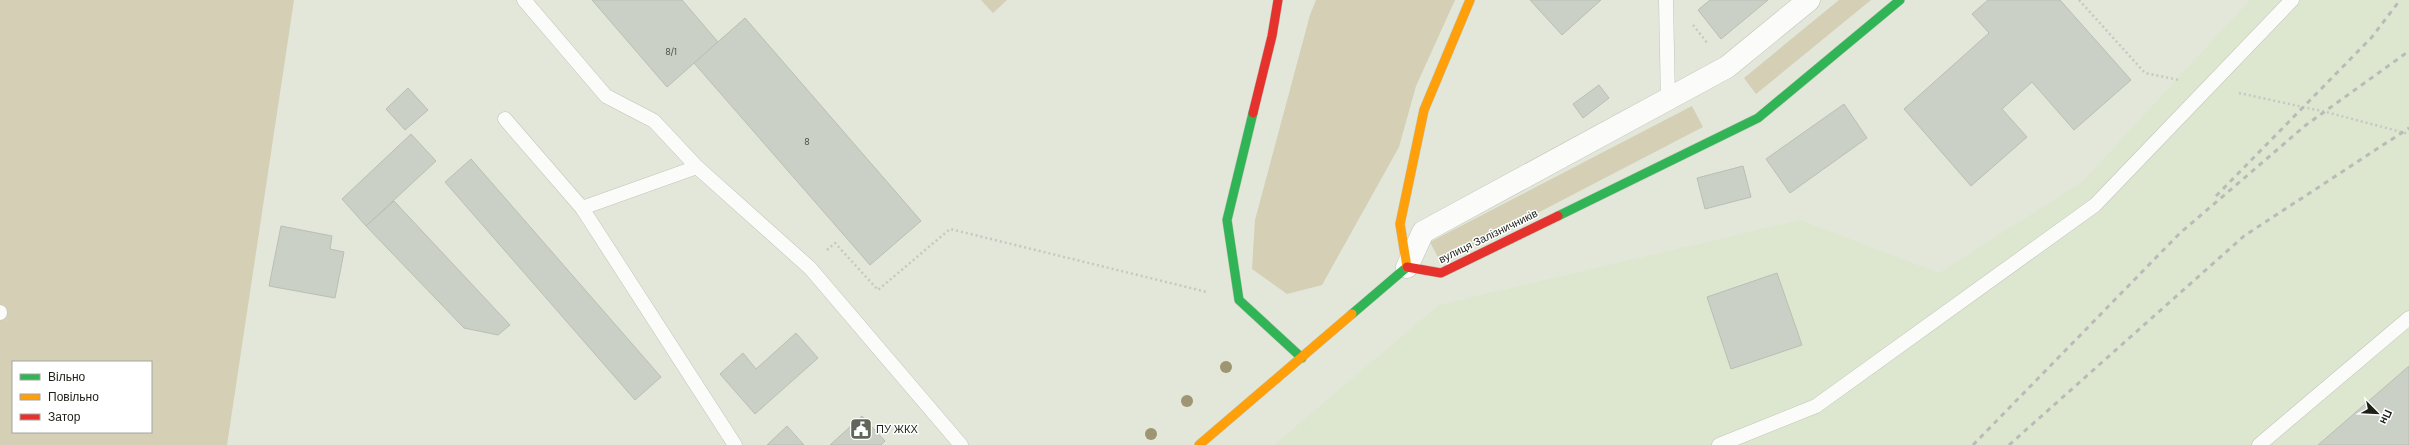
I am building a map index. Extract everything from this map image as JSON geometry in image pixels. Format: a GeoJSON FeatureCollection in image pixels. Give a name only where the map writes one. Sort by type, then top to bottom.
{"type":"FeatureCollection","features":[{"type":"Feature","properties":{"kind":"street"},"geometry":{"type":"LineString","coordinates":[[1278,0],[1272,36],[1227,220],[1239,300],[1302,358]]}},
{"type":"Feature","properties":{"kind":"street"},"geometry":{"type":"LineString","coordinates":[[1407,267],[1400,224],[1424,110],[1470,0]]}},
{"type":"Feature","properties":{"kind":"street"},"geometry":{"type":"LineString","coordinates":[[1199,445],[1407,267],[1423,232],[1668,101],[1727,67],[1809,0]]}},
{"type":"Feature","properties":{"kind":"street","name":"вулиця Залізничників"},"geometry":{"type":"LineString","coordinates":[[1407,267],[1441,273],[1758,118],[1900,0]]}},
{"type":"Feature","properties":{"kind":"lane"},"geometry":{"type":"LineString","coordinates":[[524,0],[606,96],[654,121],[697,167],[810,268],[961,445]]}},
{"type":"Feature","properties":{"kind":"lane"},"geometry":{"type":"LineString","coordinates":[[1272,36],[1290,0]]}},
{"type":"Feature","properties":{"kind":"lane"},"geometry":{"type":"LineString","coordinates":[[1666,0],[1668,101]]}},
{"type":"Feature","properties":{"kind":"lane"},"geometry":{"type":"LineString","coordinates":[[1719,445],[1816,406],[2095,205],[2292,0]]}},
{"type":"Feature","properties":{"kind":"lane"},"geometry":{"type":"LineString","coordinates":[[505,119],[582,208],[735,445]]}},
{"type":"Feature","properties":{"kind":"lane"},"geometry":{"type":"LineString","coordinates":[[582,208],[697,167]]}},
{"type":"Feature","properties":{"kind":"lane"},"geometry":{"type":"LineString","coordinates":[[2259,445],[2409,318]]}},
{"type":"Feature","properties":{"kind":"path"},"geometry":{"type":"LineString","coordinates":[[2079,0],[2145,73],[2183,81]]}},
{"type":"Feature","properties":{"kind":"path"},"geometry":{"type":"LineString","coordinates":[[1691,22],[1727,67]]}},
{"type":"Feature","properties":{"kind":"path"},"geometry":{"type":"LineString","coordinates":[[2236,92],[2326,112],[2409,134]]}},
{"type":"Feature","properties":{"kind":"path"},"geometry":{"type":"LineString","coordinates":[[810,268],[835,243],[878,290],[950,229],[1239,300]]}},
{"type":"Feature","properties":{"kind":"shaded area"},"geometry":{"type":"Polygon","coordinates":[[[0,0],[294,0],[227,445],[0,445],[0,0]]]}},
{"type":"Feature","properties":{"kind":"shaded area"},"geometry":{"type":"Polygon","coordinates":[[[981,0],[1007,0],[993,13],[981,0]]]}},
{"type":"Feature","properties":{"kind":"shaded area"},"geometry":{"type":"Polygon","coordinates":[[[1316,0],[1455,0],[1416,86],[1399,147],[1322,285],[1287,294],[1252,269],[1255,220],[1310,15],[1316,0]]]}},
{"type":"Feature","properties":{"kind":"shaded area"},"geometry":{"type":"Polygon","coordinates":[[[1839,0],[1871,0],[1756,94],[1744,78],[1839,0]]]}},
{"type":"Feature","properties":{"kind":"shaded area"},"geometry":{"type":"Polygon","coordinates":[[[2250,0],[2409,0],[2409,445],[1274,445],[1439,305],[1800,220],[1939,273],[2082,182],[2250,0]]]}},
{"type":"Feature","properties":{"kind":"shaded area"},"geometry":{"type":"Polygon","coordinates":[[[1692,106],[1703,127],[1441,263],[1430,242],[1692,106]]]}},
{"type":"Feature","properties":{"kind":"building"},"geometry":{"type":"Polygon","coordinates":[[[592,0],[682,0],[718,42],[667,87],[592,0]]]}},
{"type":"Feature","properties":{"kind":"building"},"geometry":{"type":"Polygon","coordinates":[[[1530,0],[1601,0],[1562,35],[1530,0]]]}},
{"type":"Feature","properties":{"kind":"building"},"geometry":{"type":"Polygon","coordinates":[[[1710,0],[1768,0],[1721,39],[1698,10],[1710,0]]]}},
{"type":"Feature","properties":{"kind":"building"},"geometry":{"type":"Polygon","coordinates":[[[1988,0],[2060,0],[2131,80],[2074,130],[2032,82],[2002,109],[2027,137],[1971,186],[1904,109],[1989,33],[1972,14],[1988,0]]]}},
{"type":"Feature","properties":{"kind":"building"},"geometry":{"type":"Polygon","coordinates":[[[745,18],[921,221],[870,265],[694,63],[745,18]]]}},
{"type":"Feature","properties":{"kind":"building"},"geometry":{"type":"Polygon","coordinates":[[[1599,85],[1609,98],[1583,118],[1573,104],[1599,85]]]}},
{"type":"Feature","properties":{"kind":"building"},"geometry":{"type":"Polygon","coordinates":[[[408,88],[428,110],[405,130],[386,109],[408,88]]]}},
{"type":"Feature","properties":{"kind":"building"},"geometry":{"type":"Polygon","coordinates":[[[1844,104],[1867,138],[1790,193],[1766,159],[1844,104]]]}},
{"type":"Feature","properties":{"kind":"building"},"geometry":{"type":"Polygon","coordinates":[[[411,134],[436,161],[366,226],[342,199],[411,134]]]}},
{"type":"Feature","properties":{"kind":"building"},"geometry":{"type":"Polygon","coordinates":[[[471,159],[661,377],[635,400],[445,182],[471,159]]]}},
{"type":"Feature","properties":{"kind":"building"},"geometry":{"type":"Polygon","coordinates":[[[1743,166],[1751,197],[1705,209],[1697,178],[1743,166]]]}},
{"type":"Feature","properties":{"kind":"building"},"geometry":{"type":"Polygon","coordinates":[[[394,201],[510,325],[498,335],[464,328],[366,226],[394,201]]]}},
{"type":"Feature","properties":{"kind":"building"},"geometry":{"type":"Polygon","coordinates":[[[281,226],[332,236],[330,249],[344,252],[335,298],[269,286],[281,226]]]}},
{"type":"Feature","properties":{"kind":"building"},"geometry":{"type":"Polygon","coordinates":[[[1777,273],[1802,345],[1731,369],[1707,297],[1777,273]]]}},
{"type":"Feature","properties":{"kind":"building"},"geometry":{"type":"Polygon","coordinates":[[[796,333],[818,358],[755,414],[720,374],[743,353],[756,369],[796,333]]]}},
{"type":"Feature","properties":{"kind":"building"},"geometry":{"type":"Polygon","coordinates":[[[2409,366],[2409,445],[2318,445],[2409,366]]]}},
{"type":"Feature","properties":{"kind":"building","name":"ПУ ЖКХ"},"geometry":{"type":"Polygon","coordinates":[[[862,416],[885,441],[881,445],[830,445],[862,416]]]}},
{"type":"Feature","properties":{"kind":"building"},"geometry":{"type":"Polygon","coordinates":[[[787,426],[804,445],[767,445],[787,426]]]}},
{"type":"Feature","properties":{"kind":"railway"},"geometry":{"type":"LineString","coordinates":[[2216,196],[2372,37],[2400,0]]}},
{"type":"Feature","properties":{"kind":"railway"},"geometry":{"type":"LineString","coordinates":[[1973,445],[2180,233],[2306,125],[2409,51]]}},
{"type":"Feature","properties":{"kind":"railway"},"geometry":{"type":"LineString","coordinates":[[2009,445],[2244,236],[2409,128]]}},
{"type":"Feature","properties":{"kind":"traffic: fast"},"geometry":{"type":"LineString","coordinates":[[1558,216],[1758,118],[1900,0]]}},
{"type":"Feature","properties":{"kind":"traffic: fast"},"geometry":{"type":"LineString","coordinates":[[1253,113],[1227,220],[1239,300],[1302,358]]}},
{"type":"Feature","properties":{"kind":"traffic: fast"},"geometry":{"type":"LineString","coordinates":[[1352,314],[1407,267]]}},
{"type":"Feature","properties":{"kind":"traffic: slow"},"geometry":{"type":"LineString","coordinates":[[1407,267],[1400,224],[1424,110],[1470,0]]}},
{"type":"Feature","properties":{"kind":"traffic: slow"},"geometry":{"type":"LineString","coordinates":[[1199,445],[1352,314]]}},
{"type":"Feature","properties":{"kind":"traffic: jam"},"geometry":{"type":"LineString","coordinates":[[1253,113],[1272,36],[1278,0]]}},
{"type":"Feature","properties":{"kind":"traffic: jam"},"geometry":{"type":"LineString","coordinates":[[1407,267],[1441,273],[1558,216]]}},
{"type":"Feature","properties":{"kind":"place","name":"ПУ ЖКХ"},"geometry":{"type":"Point","coordinates":[861,429]}}]}
